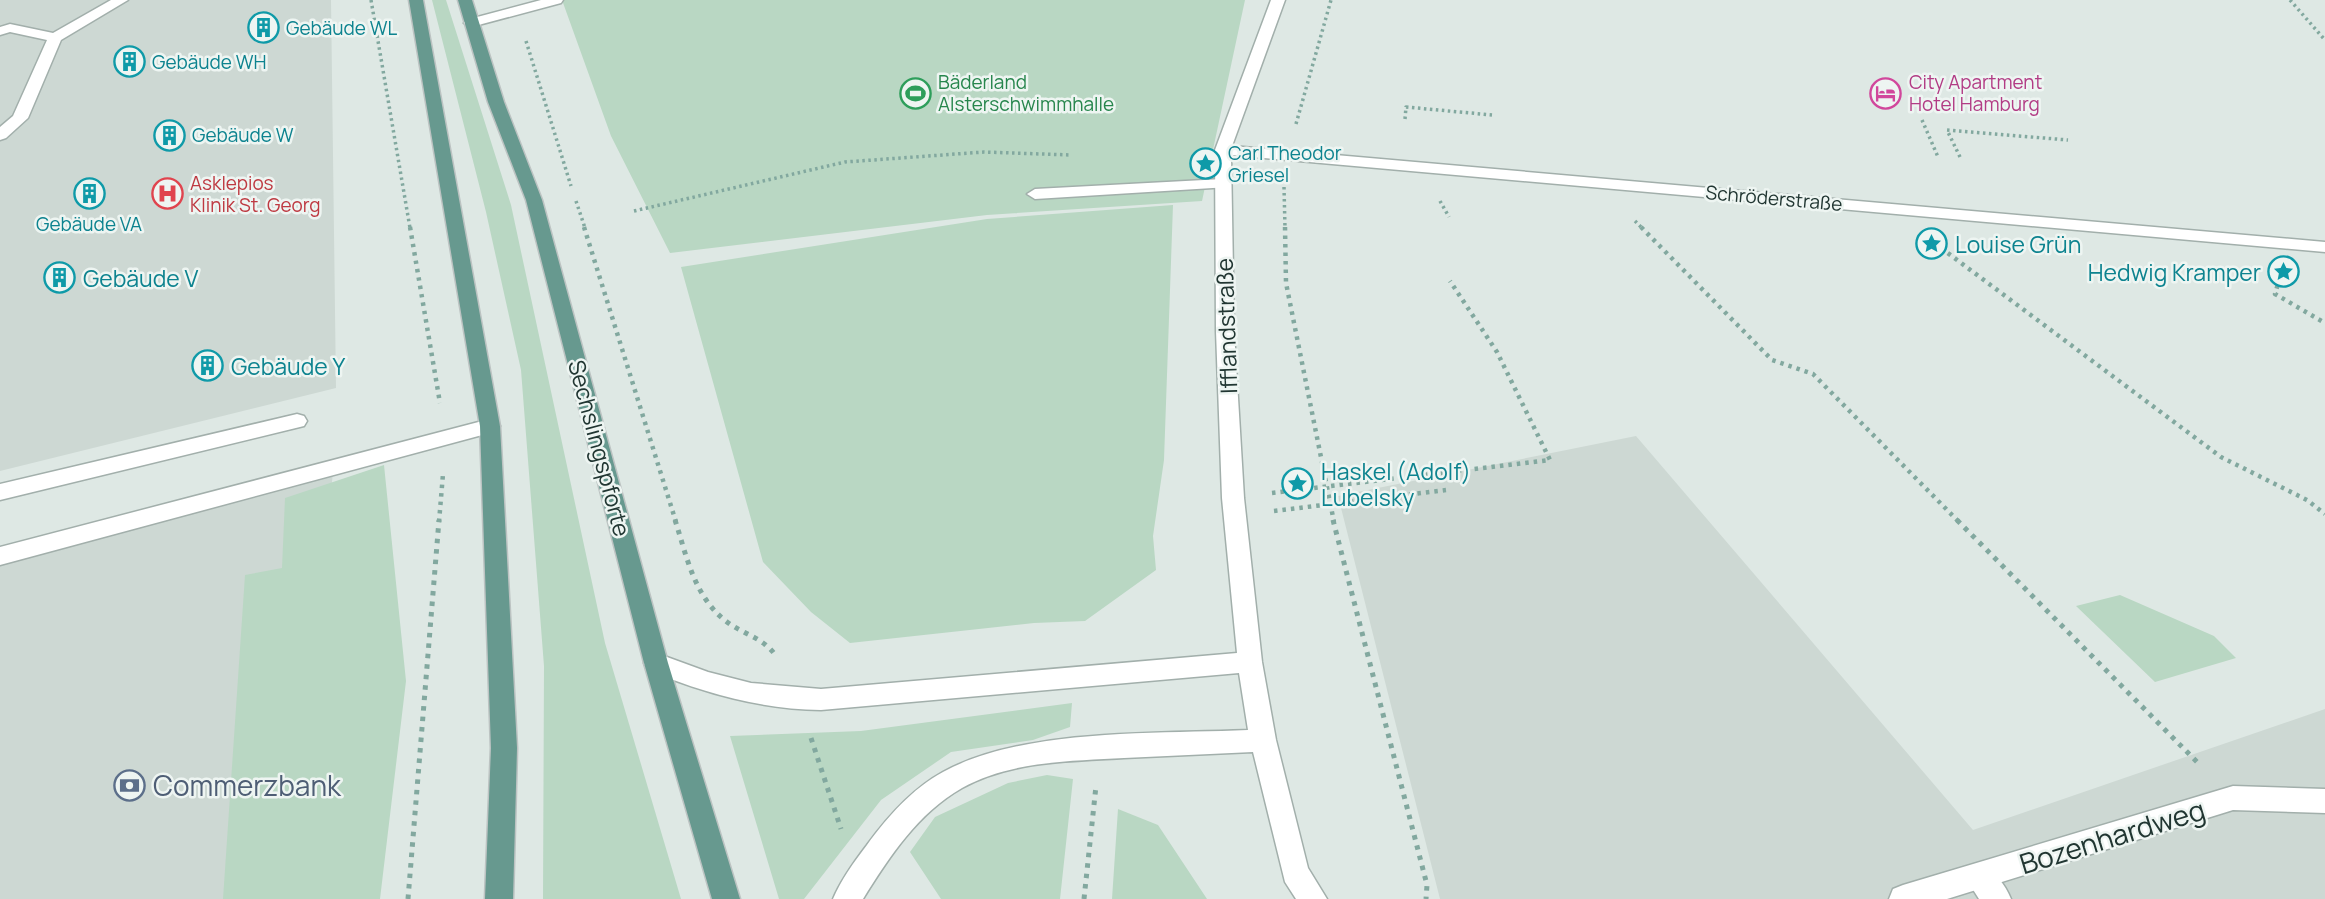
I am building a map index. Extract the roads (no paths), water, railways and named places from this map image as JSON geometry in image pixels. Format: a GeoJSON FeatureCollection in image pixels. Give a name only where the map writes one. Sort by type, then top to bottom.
{"type":"FeatureCollection","features":[{"type":"Feature","properties":{"kind":"main road"},"geometry":{"type":"LineString","coordinates":[[416,0],[490,426],[503,748],[499,899]]}},
{"type":"Feature","properties":{"kind":"main road","name":"Sechslingspforte"},"geometry":{"type":"LineString","coordinates":[[465,0],[496,102],[534,200],[656,663],[726,899]]}},
{"type":"Feature","properties":{"kind":"street"},"geometry":{"type":"LineString","coordinates":[[0,135],[20,118],[55,38],[121,0]]}},
{"type":"Feature","properties":{"kind":"street"},"geometry":{"type":"LineString","coordinates":[[471,23],[556,0]]}},
{"type":"Feature","properties":{"kind":"street","name":"Ifflandstraße"},"geometry":{"type":"LineString","coordinates":[[1263,740],[1250,662],[1234,507],[1225,331],[1223,150],[1279,0]]}},
{"type":"Feature","properties":{"kind":"street"},"geometry":{"type":"LineString","coordinates":[[0,31],[10,28],[55,38]]}},
{"type":"Feature","properties":{"kind":"street","name":"Schröderstraße"},"geometry":{"type":"LineString","coordinates":[[1223,150],[2325,247]]}},
{"type":"Feature","properties":{"kind":"street"},"geometry":{"type":"LineString","coordinates":[[1035,194],[1223,184]]}},
{"type":"Feature","properties":{"kind":"street"},"geometry":{"type":"LineString","coordinates":[[0,492],[297,421]]}},
{"type":"Feature","properties":{"kind":"street"},"geometry":{"type":"LineString","coordinates":[[0,556],[490,426]]}},
{"type":"Feature","properties":{"kind":"street"},"geometry":{"type":"LineString","coordinates":[[656,663],[736,693],[800,701],[850,699],[1250,662]]}},
{"type":"Feature","properties":{"kind":"street"},"geometry":{"type":"LineString","coordinates":[[847,899],[909,813],[932,793],[961,776],[993,763],[1027,755],[1099,748],[1263,740],[1295,873],[1313,899]]}},
{"type":"Feature","properties":{"kind":"street","name":"Bozenhardweg"},"geometry":{"type":"LineString","coordinates":[[1921,897],[2234,799],[2325,801]]}},
{"type":"Feature","properties":{"kind":"street"},"geometry":{"type":"LineString","coordinates":[[1979,877],[1997,899]]}},
{"type":"Feature","properties":{"kind":"place","name":"Gebäude WL"},"geometry":{"type":"Point","coordinates":[263,28]}},
{"type":"Feature","properties":{"kind":"place","name":"Gebäude WH"},"geometry":{"type":"Point","coordinates":[129,62]}},
{"type":"Feature","properties":{"kind":"place","name":"Bäderland Alsterschwimmhalle"},"geometry":{"type":"Point","coordinates":[915,93]}},
{"type":"Feature","properties":{"kind":"place","name":"City Apartment Hotel Hamburg"},"geometry":{"type":"Point","coordinates":[1886,93]}},
{"type":"Feature","properties":{"kind":"place","name":"Gebäude W"},"geometry":{"type":"Point","coordinates":[169,135]}},
{"type":"Feature","properties":{"kind":"place","name":"Carl Theodor Griesel"},"geometry":{"type":"Point","coordinates":[1205,164]}},
{"type":"Feature","properties":{"kind":"place","name":"Gebäude VA"},"geometry":{"type":"Point","coordinates":[89,193]}},
{"type":"Feature","properties":{"kind":"place","name":"Asklepios Klinik St. Georg"},"geometry":{"type":"Point","coordinates":[167,194]}},
{"type":"Feature","properties":{"kind":"place","name":"Louise Grün"},"geometry":{"type":"Point","coordinates":[1932,244]}},
{"type":"Feature","properties":{"kind":"place","name":"Hedwig Kramper"},"geometry":{"type":"Point","coordinates":[2284,272]}},
{"type":"Feature","properties":{"kind":"place","name":"Gebäude V"},"geometry":{"type":"Point","coordinates":[60,278]}},
{"type":"Feature","properties":{"kind":"place","name":"Gebäude Y"},"geometry":{"type":"Point","coordinates":[208,366]}},
{"type":"Feature","properties":{"kind":"place","name":"Haskel (Adolf) Lubelsky"},"geometry":{"type":"Point","coordinates":[1298,484]}},
{"type":"Feature","properties":{"kind":"place","name":"Commerzbank"},"geometry":{"type":"Point","coordinates":[130,785]}}]}
